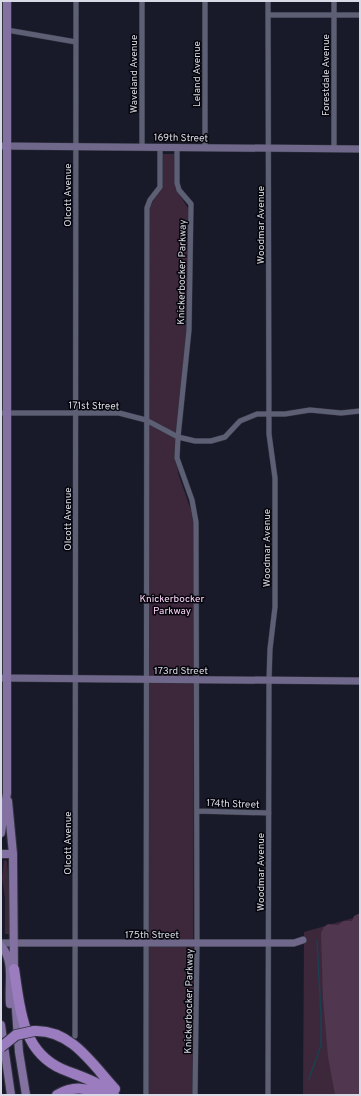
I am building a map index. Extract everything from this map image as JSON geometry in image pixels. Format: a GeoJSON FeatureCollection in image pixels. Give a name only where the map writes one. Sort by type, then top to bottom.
{"type":"FeatureCollection","features":[{"type":"Feature","properties":{"kind":"highway"},"geometry":{"type":"LineString","coordinates":[[14,969],[22,1021],[26,1031],[39,1051],[60,1068],[95,1081],[114,1095]]}},
{"type":"Feature","properties":{"kind":"highway"},"geometry":{"type":"LineString","coordinates":[[1,1047],[16,1035],[34,1031],[48,1031],[70,1041],[121,1095]]}},
{"type":"Feature","properties":{"kind":"highway"},"geometry":{"type":"LineString","coordinates":[[57,1095],[77,1088],[89,1090],[102,1095]]}},
{"type":"Feature","properties":{"kind":"main road"},"geometry":{"type":"LineString","coordinates":[[7,1],[4,146],[4,678],[7,793],[12,854],[15,1011],[19,1052]]}},
{"type":"Feature","properties":{"kind":"main road"},"geometry":{"type":"LineString","coordinates":[[1,833],[7,793]]}},
{"type":"Feature","properties":{"kind":"main road"},"geometry":{"type":"LineString","coordinates":[[1,830],[11,830]]}},
{"type":"Feature","properties":{"kind":"main road"},"geometry":{"type":"LineString","coordinates":[[1,854],[12,854]]}},
{"type":"Feature","properties":{"kind":"main road"},"geometry":{"type":"LineString","coordinates":[[1,944],[6,951],[9,962],[10,1002],[26,1095]]}},
{"type":"Feature","properties":{"kind":"main road"},"geometry":{"type":"LineString","coordinates":[[1,1025],[12,1095]]}},
{"type":"Feature","properties":{"kind":"street","name":"Olcott Avenue"},"geometry":{"type":"LineString","coordinates":[[75,1036],[76,1]]}},
{"type":"Feature","properties":{"kind":"street","name":"Waveland Avenue"},"geometry":{"type":"LineString","coordinates":[[142,1],[142,147]]}},
{"type":"Feature","properties":{"kind":"street","name":"Leland Avenue"},"geometry":{"type":"LineString","coordinates":[[205,1],[205,148]]}},
{"type":"Feature","properties":{"kind":"street","name":"Woodmar Avenue"},"geometry":{"type":"LineString","coordinates":[[268,1],[269,442],[275,478],[275,607],[270,649],[269,680],[268,1095]]}},
{"type":"Feature","properties":{"kind":"street","name":"Forestdale Avenue"},"geometry":{"type":"LineString","coordinates":[[334,1],[334,149]]}},
{"type":"Feature","properties":{"kind":"street"},"geometry":{"type":"LineString","coordinates":[[268,15],[360,15]]}},
{"type":"Feature","properties":{"kind":"street"},"geometry":{"type":"LineString","coordinates":[[7,30],[76,42]]}},
{"type":"Feature","properties":{"kind":"street","name":"169th Street"},"geometry":{"type":"LineString","coordinates":[[4,146],[360,149]]}},
{"type":"Feature","properties":{"kind":"street"},"geometry":{"type":"LineString","coordinates":[[146,1095],[147,208],[150,200],[160,187],[160,147]]}},
{"type":"Feature","properties":{"kind":"street","name":"Knickerbocker Parkway"},"geometry":{"type":"LineString","coordinates":[[177,147],[176,183],[179,190],[191,204],[189,330],[178,437],[179,464],[192,500],[196,522],[197,944],[195,1095]]}},
{"type":"Feature","properties":{"kind":"street","name":"171st Street"},"geometry":{"type":"LineString","coordinates":[[4,413],[120,413],[146,420],[178,437],[195,441],[211,441],[225,437],[240,421],[248,416],[292,414],[310,410],[341,413],[360,411]]}},
{"type":"Feature","properties":{"kind":"street","name":"173rd Street"},"geometry":{"type":"LineString","coordinates":[[4,678],[360,681]]}},
{"type":"Feature","properties":{"kind":"street","name":"174th Street"},"geometry":{"type":"LineString","coordinates":[[197,811],[269,813]]}},
{"type":"Feature","properties":{"kind":"street","name":"175th Street"},"geometry":{"type":"LineString","coordinates":[[1,944],[269,944],[294,943],[303,940]]}},
{"type":"Feature","properties":{"kind":"green space","name":"Knickerbocker Parkway"},"geometry":{"type":"Polygon","coordinates":[[[162,154],[175,154],[175,188],[188,208],[188,341],[176,433],[175,456],[179,476],[191,510],[194,525],[193,1095],[148,1095],[149,208],[161,188],[162,154]]]}},
{"type":"Feature","properties":{"kind":"green space"},"geometry":{"type":"Polygon","coordinates":[[[4,860],[7,861],[11,934],[5,934],[5,898],[2,878],[4,860]]]}},
{"type":"Feature","properties":{"kind":"green space"},"geometry":{"type":"Polygon","coordinates":[[[360,916],[360,1095],[303,1095],[304,932],[360,916]]]}},
{"type":"Feature","properties":{"kind":"shaded area"},"geometry":{"type":"Polygon","coordinates":[[[360,913],[360,1095],[335,1095],[328,1057],[323,999],[321,933],[324,927],[328,924],[338,925],[344,921],[352,921],[354,916],[360,913]]]}},
{"type":"Feature","properties":{"kind":"waterway"},"geometry":{"type":"LineString","coordinates":[[309,1079],[321,1045],[317,940]]}}]}
